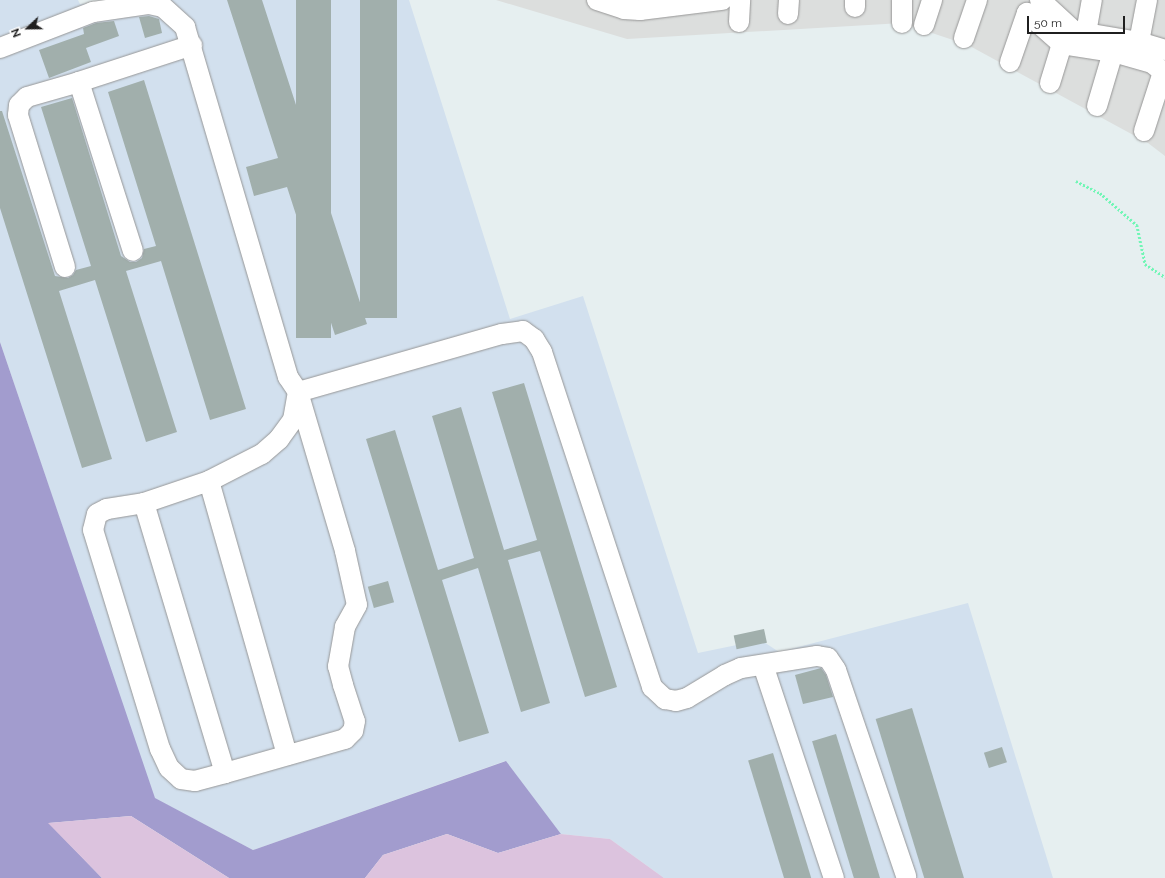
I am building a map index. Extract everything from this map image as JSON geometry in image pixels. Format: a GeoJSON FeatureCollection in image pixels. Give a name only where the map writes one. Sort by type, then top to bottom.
{"type":"FeatureCollection","features":[{"type":"Feature","properties":{"kind":"street"},"geometry":{"type":"LineString","coordinates":[[597,0],[624,5],[640,10],[722,0]]}},
{"type":"Feature","properties":{"kind":"street"},"geometry":{"type":"LineString","coordinates":[[739,22],[740,0]]}},
{"type":"Feature","properties":{"kind":"street"},"geometry":{"type":"LineString","coordinates":[[902,0],[902,23]]}},
{"type":"Feature","properties":{"kind":"street"},"geometry":{"type":"LineString","coordinates":[[924,25],[932,0]]}},
{"type":"Feature","properties":{"kind":"street"},"geometry":{"type":"LineString","coordinates":[[964,38],[977,0]]}},
{"type":"Feature","properties":{"kind":"street"},"geometry":{"type":"LineString","coordinates":[[1086,33],[1092,0]]}},
{"type":"Feature","properties":{"kind":"street"},"geometry":{"type":"LineString","coordinates":[[1139,42],[1146,0]]}},
{"type":"Feature","properties":{"kind":"street"},"geometry":{"type":"LineString","coordinates":[[0,48],[93,12],[149,4],[164,7],[185,27],[192,45],[288,377],[298,392],[345,551],[357,605],[345,627],[338,666],[356,721],[353,731],[345,739],[225,773],[195,781],[181,779],[169,768],[160,749],[93,530],[97,514],[107,509],[144,503],[209,481],[262,454],[279,440],[293,420],[298,392]]}},
{"type":"Feature","properties":{"kind":"street"},"geometry":{"type":"LineString","coordinates":[[1038,4],[1074,31],[1139,42],[1165,50]]}},
{"type":"Feature","properties":{"kind":"street"},"geometry":{"type":"LineString","coordinates":[[1038,4],[1062,44],[1050,83]]}},
{"type":"Feature","properties":{"kind":"street"},"geometry":{"type":"LineString","coordinates":[[1010,62],[1038,4]]}},
{"type":"Feature","properties":{"kind":"street"},"geometry":{"type":"LineString","coordinates":[[1062,44],[1113,52],[1152,63],[1164,74],[1144,131]]}},
{"type":"Feature","properties":{"kind":"street"},"geometry":{"type":"LineString","coordinates":[[65,267],[18,116],[19,106],[27,97],[79,82],[192,45]]}},
{"type":"Feature","properties":{"kind":"street"},"geometry":{"type":"LineString","coordinates":[[1098,106],[1113,52]]}},
{"type":"Feature","properties":{"kind":"street"},"geometry":{"type":"LineString","coordinates":[[79,82],[133,251]]}},
{"type":"Feature","properties":{"kind":"street"},"geometry":{"type":"LineString","coordinates":[[298,392],[502,334],[523,332],[534,339],[542,352],[652,687],[665,699],[676,701],[687,698],[725,675],[741,668],[817,656],[828,658],[836,670],[906,876]]}},
{"type":"Feature","properties":{"kind":"street"},"geometry":{"type":"LineString","coordinates":[[209,481],[287,755]]}},
{"type":"Feature","properties":{"kind":"street"},"geometry":{"type":"LineString","coordinates":[[144,503],[225,773]]}},
{"type":"Feature","properties":{"kind":"street"},"geometry":{"type":"LineString","coordinates":[[762,665],[834,878]]}},
{"type":"Feature","properties":{"kind":"path"},"geometry":{"type":"LineString","coordinates":[[1076,181],[1100,193],[1136,225],[1145,264],[1165,277]]}},
{"type":"Feature","properties":{"kind":"shaded area"},"geometry":{"type":"Polygon","coordinates":[[[0,0],[78,0],[80,4],[147,0],[409,0],[510,319],[583,296],[698,653],[761,640],[779,652],[968,603],[1053,878],[664,878],[610,839],[561,834],[505,761],[253,850],[154,798],[0,342],[0,0]]]}},
{"type":"Feature","properties":{"kind":"shaded area"},"geometry":{"type":"Polygon","coordinates":[[[496,0],[1165,0],[1165,156],[1148,143],[968,45],[902,23],[627,39],[496,0]]]}},
{"type":"Feature","properties":{"kind":"shaded area"},"geometry":{"type":"Polygon","coordinates":[[[0,342],[155,798],[253,850],[506,761],[561,834],[498,853],[447,834],[383,855],[365,878],[229,878],[131,816],[49,823],[102,878],[0,878],[0,342]]]}},
{"type":"Feature","properties":{"kind":"shaded area"},"geometry":{"type":"Polygon","coordinates":[[[131,816],[229,878],[102,878],[48,823],[131,816]]]}},
{"type":"Feature","properties":{"kind":"shaded area"},"geometry":{"type":"Polygon","coordinates":[[[447,834],[498,853],[561,834],[610,839],[664,878],[365,878],[383,855],[447,834]]]}},
{"type":"Feature","properties":{"kind":"building"},"geometry":{"type":"Polygon","coordinates":[[[227,0],[262,0],[367,324],[335,335],[287,187],[254,196],[246,167],[278,158],[227,0]]]}},
{"type":"Feature","properties":{"kind":"building"},"geometry":{"type":"Polygon","coordinates":[[[296,0],[331,0],[331,338],[296,338],[296,0]]]}},
{"type":"Feature","properties":{"kind":"building"},"geometry":{"type":"Polygon","coordinates":[[[360,0],[397,0],[397,318],[360,318],[360,0]]]}},
{"type":"Feature","properties":{"kind":"building"},"geometry":{"type":"Polygon","coordinates":[[[149,16],[159,19],[162,33],[145,38],[139,17],[149,16]]]}},
{"type":"Feature","properties":{"kind":"building"},"geometry":{"type":"Polygon","coordinates":[[[114,21],[119,36],[86,48],[91,62],[49,78],[39,50],[84,34],[83,28],[96,23],[114,21]]]}},
{"type":"Feature","properties":{"kind":"building"},"geometry":{"type":"Polygon","coordinates":[[[144,80],[246,409],[210,420],[161,261],[126,271],[177,432],[146,442],[95,280],[59,291],[112,459],[82,468],[0,208],[0,111],[2,111],[55,276],[68,278],[73,275],[76,270],[91,266],[41,107],[72,98],[121,256],[130,262],[136,262],[142,258],[144,249],[156,246],[108,92],[144,80]]]}},
{"type":"Feature","properties":{"kind":"building"},"geometry":{"type":"Polygon","coordinates":[[[524,383],[617,687],[585,697],[540,551],[508,560],[550,703],[521,712],[478,568],[442,580],[489,733],[459,742],[366,439],[395,430],[438,570],[474,558],[432,416],[461,407],[504,550],[537,540],[492,392],[524,383]]]}},
{"type":"Feature","properties":{"kind":"building"},"geometry":{"type":"Polygon","coordinates":[[[388,581],[394,602],[374,608],[368,587],[388,581]]]}},
{"type":"Feature","properties":{"kind":"building"},"geometry":{"type":"Polygon","coordinates":[[[764,629],[767,643],[737,649],[734,635],[764,629]]]}},
{"type":"Feature","properties":{"kind":"building"},"geometry":{"type":"Polygon","coordinates":[[[821,668],[826,675],[833,697],[803,704],[795,675],[821,668]]]}},
{"type":"Feature","properties":{"kind":"building"},"geometry":{"type":"Polygon","coordinates":[[[912,708],[964,878],[924,878],[876,719],[912,708]]]}},
{"type":"Feature","properties":{"kind":"building"},"geometry":{"type":"Polygon","coordinates":[[[836,734],[880,878],[854,878],[812,741],[836,734]]]}},
{"type":"Feature","properties":{"kind":"building"},"geometry":{"type":"Polygon","coordinates":[[[1002,747],[1007,762],[989,768],[984,753],[1002,747]]]}},
{"type":"Feature","properties":{"kind":"building"},"geometry":{"type":"Polygon","coordinates":[[[773,753],[811,878],[784,878],[748,761],[773,753]]]}}]}
